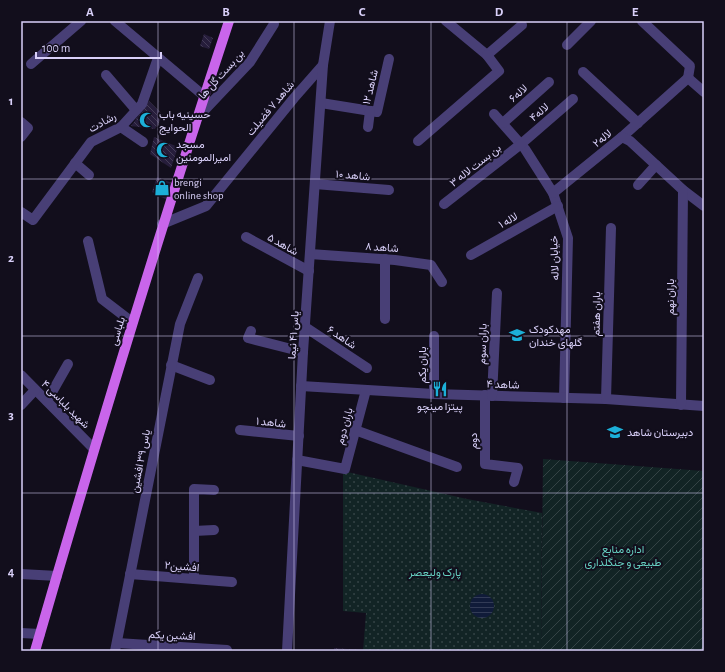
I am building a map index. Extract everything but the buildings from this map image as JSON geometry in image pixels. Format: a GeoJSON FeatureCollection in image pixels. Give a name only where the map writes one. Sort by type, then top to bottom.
{"type":"FeatureCollection","features":[{"type":"Feature","properties":{"kind":"main road","name":"بلباسی"},"geometry":{"type":"LineString","coordinates":[[35,651],[162,224],[228,21]]}},
{"type":"Feature","properties":{"kind":"street"},"geometry":{"type":"LineString","coordinates":[[31,64],[81,21]]}},
{"type":"Feature","properties":{"kind":"street"},"geometry":{"type":"LineString","coordinates":[[115,21],[204,96]]}},
{"type":"Feature","properties":{"kind":"street","name":"یاس ۴۱ نیما"},"geometry":{"type":"LineString","coordinates":[[287,651],[303,352],[323,65],[330,21]]}},
{"type":"Feature","properties":{"kind":"street"},"geometry":{"type":"LineString","coordinates":[[418,141],[499,71],[487,56],[446,21]]}},
{"type":"Feature","properties":{"kind":"street"},"geometry":{"type":"LineString","coordinates":[[567,45],[591,21]]}},
{"type":"Feature","properties":{"kind":"street"},"geometry":{"type":"LineString","coordinates":[[622,137],[688,78],[690,66],[642,21]]}},
{"type":"Feature","properties":{"kind":"street","name":"بن بست گل ها"},"geometry":{"type":"LineString","coordinates":[[197,118],[250,62],[274,24]]}},
{"type":"Feature","properties":{"kind":"street"},"geometry":{"type":"LineString","coordinates":[[487,56],[522,25]]}},
{"type":"Feature","properties":{"kind":"street","name":"رشادت"},"geometry":{"type":"LineString","coordinates":[[21,212],[33,220],[91,142],[121,127],[142,104],[158,58]]}},
{"type":"Feature","properties":{"kind":"street","name":"شاهد ۱۲"},"geometry":{"type":"LineString","coordinates":[[320,103],[378,112],[389,59]]}},
{"type":"Feature","properties":{"kind":"street","name":"شاهد ۷ فضیلت"},"geometry":{"type":"LineString","coordinates":[[162,224],[206,206],[294,98],[323,65]]}},
{"type":"Feature","properties":{"kind":"street"},"geometry":{"type":"LineString","coordinates":[[583,72],[638,122]]}},
{"type":"Feature","properties":{"kind":"street"},"geometry":{"type":"LineString","coordinates":[[106,75],[136,110]]}},
{"type":"Feature","properties":{"kind":"street"},"geometry":{"type":"LineString","coordinates":[[688,78],[704,92]]}},
{"type":"Feature","properties":{"kind":"street","name":"لاله۶"},"geometry":{"type":"LineString","coordinates":[[502,123],[549,82]]}},
{"type":"Feature","properties":{"kind":"street","name":"لاله۴"},"geometry":{"type":"LineString","coordinates":[[521,144],[573,99]]}},
{"type":"Feature","properties":{"kind":"street"},"geometry":{"type":"LineString","coordinates":[[368,127],[370,111]]}},
{"type":"Feature","properties":{"kind":"street","name":"خیابان لاله"},"geometry":{"type":"LineString","coordinates":[[494,114],[521,144],[553,193],[568,238],[564,398]]}},
{"type":"Feature","properties":{"kind":"street"},"geometry":{"type":"LineString","coordinates":[[21,122],[28,128],[21,136]]}},
{"type":"Feature","properties":{"kind":"street"},"geometry":{"type":"LineString","coordinates":[[121,127],[143,142]]}},
{"type":"Feature","properties":{"kind":"street","name":"لاله۲"},"geometry":{"type":"LineString","coordinates":[[553,193],[622,137],[630,141],[683,190],[704,206]]}},
{"type":"Feature","properties":{"kind":"street","name":"بن بست لاله ۳"},"geometry":{"type":"LineString","coordinates":[[444,204],[521,144]]}},
{"type":"Feature","properties":{"kind":"street"},"geometry":{"type":"LineString","coordinates":[[75,163],[89,175]]}},
{"type":"Feature","properties":{"kind":"street"},"geometry":{"type":"LineString","coordinates":[[638,185],[656,165]]}},
{"type":"Feature","properties":{"kind":"street","name":"شاهد ۱۰"},"geometry":{"type":"LineString","coordinates":[[315,184],[389,190]]}},
{"type":"Feature","properties":{"kind":"street","name":"باران نهم"},"geometry":{"type":"LineString","coordinates":[[681,405],[683,190]]}},
{"type":"Feature","properties":{"kind":"street","name":"لاله ۱"},"geometry":{"type":"LineString","coordinates":[[471,255],[558,206]]}},
{"type":"Feature","properties":{"kind":"street","name":"باران هفتم"},"geometry":{"type":"LineString","coordinates":[[606,399],[610,228]]}},
{"type":"Feature","properties":{"kind":"street","name":"شاهد ۵"},"geometry":{"type":"LineString","coordinates":[[246,237],[309,272]]}},
{"type":"Feature","properties":{"kind":"street"},"geometry":{"type":"LineString","coordinates":[[88,241],[102,299],[132,322]]}},
{"type":"Feature","properties":{"kind":"street","name":"شاهد ۸"},"geometry":{"type":"LineString","coordinates":[[310,254],[385,259],[431,265],[442,282]]}},
{"type":"Feature","properties":{"kind":"street"},"geometry":{"type":"LineString","coordinates":[[385,259],[385,319]]}},
{"type":"Feature","properties":{"kind":"street","name":"یاس ۳۹ افشین"},"geometry":{"type":"LineString","coordinates":[[116,647],[180,324],[198,278]]}},
{"type":"Feature","properties":{"kind":"street","name":"باران سوم"},"geometry":{"type":"LineString","coordinates":[[489,396],[496,293]]}},
{"type":"Feature","properties":{"kind":"street","name":"شاهد ۶"},"geometry":{"type":"LineString","coordinates":[[305,327],[367,368]]}},
{"type":"Feature","properties":{"kind":"street"},"geometry":{"type":"LineString","coordinates":[[252,331],[248,338],[303,352]]}},
{"type":"Feature","properties":{"kind":"street","name":"باران یکم"},"geometry":{"type":"LineString","coordinates":[[434,336],[434,394]]}},
{"type":"Feature","properties":{"kind":"street"},"geometry":{"type":"LineString","coordinates":[[47,401],[68,364]]}},
{"type":"Feature","properties":{"kind":"street"},"geometry":{"type":"LineString","coordinates":[[171,365],[210,380]]}},
{"type":"Feature","properties":{"kind":"street","name":"شهید بلباسی ۴"},"geometry":{"type":"LineString","coordinates":[[21,375],[94,449]]}},
{"type":"Feature","properties":{"kind":"street","name":"شاهد ۴"},"geometry":{"type":"LineString","coordinates":[[301,386],[434,394],[606,399],[704,406]]}},
{"type":"Feature","properties":{"kind":"street"},"geometry":{"type":"LineString","coordinates":[[21,405],[35,390]]}},
{"type":"Feature","properties":{"kind":"street","name":"باران دوم"},"geometry":{"type":"LineString","coordinates":[[297,460],[345,469],[366,390]]}},
{"type":"Feature","properties":{"kind":"street","name":"دوم"},"geometry":{"type":"LineString","coordinates":[[489,396],[485,464],[518,468],[514,482]]}},
{"type":"Feature","properties":{"kind":"street","name":"شاهد ۱"},"geometry":{"type":"LineString","coordinates":[[240,430],[299,436]]}},
{"type":"Feature","properties":{"kind":"street"},"geometry":{"type":"LineString","coordinates":[[355,430],[457,467]]}},
{"type":"Feature","properties":{"kind":"street"},"geometry":{"type":"LineString","coordinates":[[194,579],[194,488],[214,490]]}},
{"type":"Feature","properties":{"kind":"street"},"geometry":{"type":"LineString","coordinates":[[194,530],[214,530]]}},
{"type":"Feature","properties":{"kind":"street"},"geometry":{"type":"LineString","coordinates":[[21,574],[57,576]]}},
{"type":"Feature","properties":{"kind":"street","name":"افشین۲"},"geometry":{"type":"LineString","coordinates":[[130,574],[232,582]]}},
{"type":"Feature","properties":{"kind":"street"},"geometry":{"type":"LineString","coordinates":[[21,633],[40,634]]}},
{"type":"Feature","properties":{"kind":"street","name":"افشین یکم"},"geometry":{"type":"LineString","coordinates":[[116,647],[227,650]]}},
{"type":"Feature","properties":{"kind":"green space","name":"اداره منابع طبیعی و جنگلداری"},"geometry":{"type":"Polygon","coordinates":[[[543,459],[704,471],[704,651],[541,651],[543,459]]]}},
{"type":"Feature","properties":{"kind":"green space","name":"پارک ولیعصر"},"geometry":{"type":"Polygon","coordinates":[[[343,471],[467,499],[542,513],[541,651],[363,651],[366,613],[343,611],[343,471]]]}},
{"type":"Feature","properties":{"kind":"water"},"geometry":{"type":"Polygon","coordinates":[[[482,594],[491,597],[494,606],[491,615],[482,618],[473,615],[470,606],[473,597],[482,594]]]}},
{"type":"Feature","properties":{"kind":"place","name":"حسینیه باب الحوایج"},"geometry":{"type":"Point","coordinates":[147,120]}},
{"type":"Feature","properties":{"kind":"place","name":"مسجد امیرالمومنین"},"geometry":{"type":"Point","coordinates":[164,150]}},
{"type":"Feature","properties":{"kind":"place","name":"brengi online shop"},"geometry":{"type":"Point","coordinates":[162,188]}},
{"type":"Feature","properties":{"kind":"place","name":"مهدکودک گلهای خندان"},"geometry":{"type":"Point","coordinates":[517,335]}},
{"type":"Feature","properties":{"kind":"place","name":"پیتزا مینچو"},"geometry":{"type":"Point","coordinates":[440,389]}},
{"type":"Feature","properties":{"kind":"place","name":"دبیرستان شاهد"},"geometry":{"type":"Point","coordinates":[615,432]}}]}
